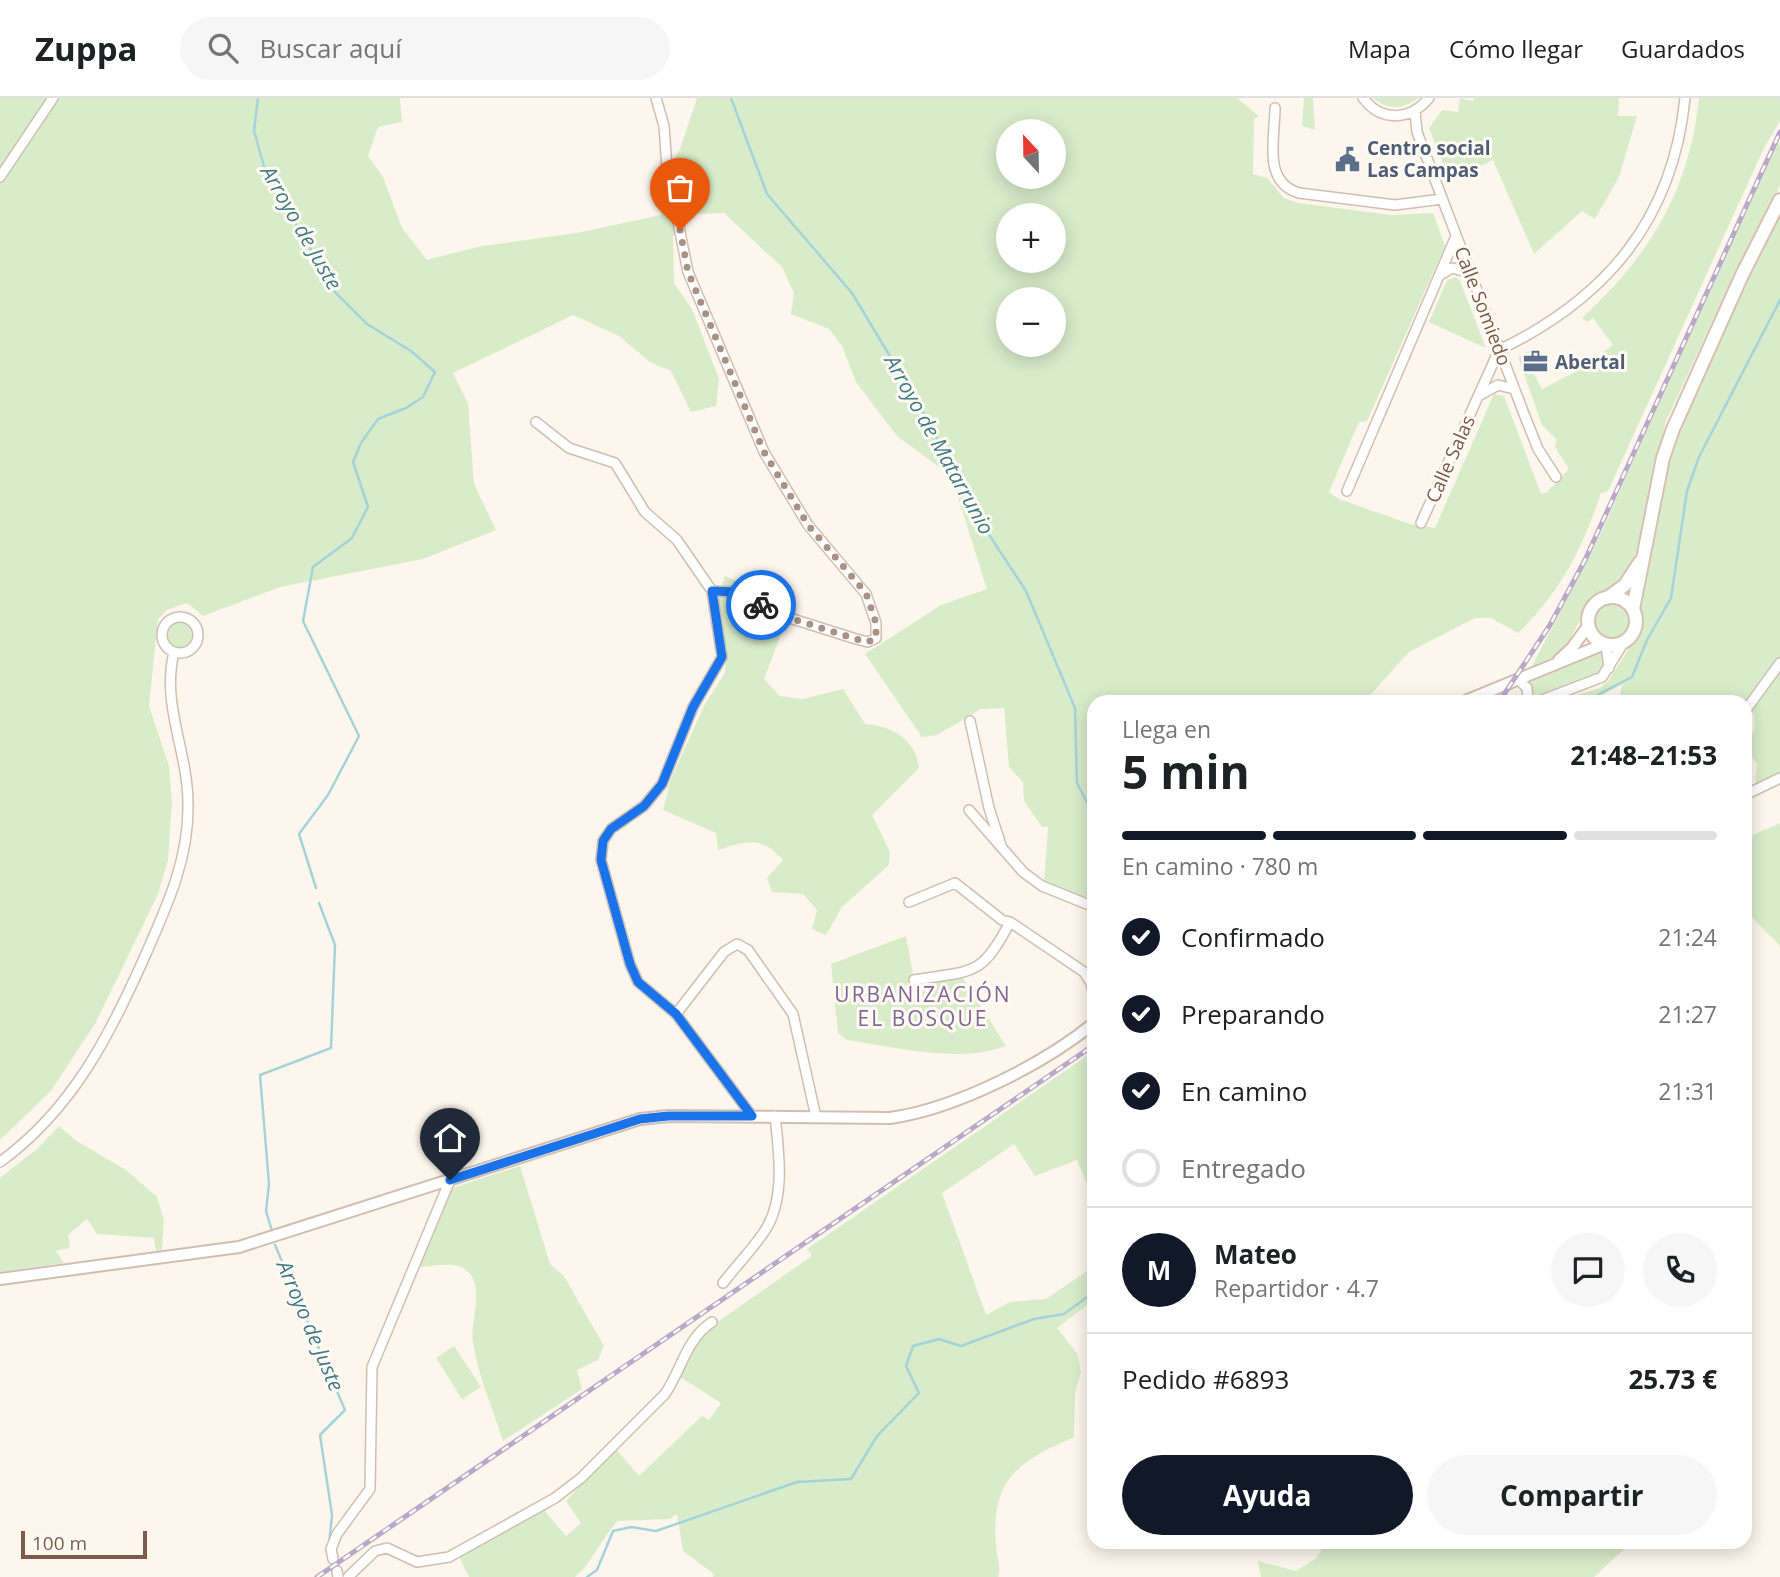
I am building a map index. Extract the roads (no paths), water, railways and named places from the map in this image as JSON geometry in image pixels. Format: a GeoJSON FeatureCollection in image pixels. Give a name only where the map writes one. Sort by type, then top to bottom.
{"type":"FeatureCollection","features":[{"type":"Feature","properties":{"kind":"main road"},"geometry":{"type":"LineString","coordinates":[[1633,610],[1663,458],[1672,429],[1742,275],[1780,200]]}},
{"type":"Feature","properties":{"kind":"main road"},"geometry":{"type":"LineString","coordinates":[[1607,598],[1626,602],[1636,616],[1634,631],[1624,642],[1604,645],[1588,626],[1592,607],[1625,585],[1645,552]]}},
{"type":"Feature","properties":{"kind":"street"},"geometry":{"type":"LineString","coordinates":[[0,177],[53,98]]}},
{"type":"Feature","properties":{"kind":"street"},"geometry":{"type":"LineString","coordinates":[[656,98],[664,126],[667,167],[688,272],[764,452],[808,525],[866,593],[876,623],[876,638],[868,642],[856,639],[777,614],[737,592],[712,591]]}},
{"type":"Feature","properties":{"kind":"street"},"geometry":{"type":"LineString","coordinates":[[1363,98],[1384,114],[1405,116],[1429,98]]}},
{"type":"Feature","properties":{"kind":"street"},"geometry":{"type":"LineString","coordinates":[[1499,350],[1570,310],[1593,291],[1628,252],[1654,209],[1672,166],[1685,98]]}},
{"type":"Feature","properties":{"kind":"street"},"geometry":{"type":"LineString","coordinates":[[1275,108],[1274,168],[1286,188],[1299,193],[1395,205],[1442,199]]}},
{"type":"Feature","properties":{"kind":"street","name":"Calle Somiedo"},"geometry":{"type":"LineString","coordinates":[[1415,111],[1417,132],[1499,350],[1538,449],[1556,477]]}},
{"type":"Feature","properties":{"kind":"street","name":"Calle Somiedo"},"geometry":{"type":"LineString","coordinates":[[1405,116],[1417,132]]}},
{"type":"Feature","properties":{"kind":"street"},"geometry":{"type":"LineString","coordinates":[[1347,491],[1456,236]]}},
{"type":"Feature","properties":{"kind":"street"},"geometry":{"type":"LineString","coordinates":[[1440,275],[1451,268],[1470,272]]}},
{"type":"Feature","properties":{"kind":"street","name":"Calle Salas"},"geometry":{"type":"LineString","coordinates":[[1421,523],[1499,350]]}},
{"type":"Feature","properties":{"kind":"street","name":"Calle Salas"},"geometry":{"type":"LineString","coordinates":[[1478,396],[1498,385],[1514,388]]}},
{"type":"Feature","properties":{"kind":"street"},"geometry":{"type":"LineString","coordinates":[[536,422],[569,448],[615,463],[645,512],[677,540],[712,591],[722,657],[693,707],[662,784],[644,806],[611,829],[603,841],[601,860],[630,964],[638,982],[676,1014],[752,1116]]}},
{"type":"Feature","properties":{"kind":"street"},"geometry":{"type":"LineString","coordinates":[[175,617],[186,618],[197,629],[198,638],[192,649],[174,652],[163,640],[163,628],[175,617]]}},
{"type":"Feature","properties":{"kind":"street"},"geometry":{"type":"LineString","coordinates":[[1551,666],[1572,648],[1588,626]]}},
{"type":"Feature","properties":{"kind":"street"},"geometry":{"type":"LineString","coordinates":[[1557,695],[1597,681],[1609,670],[1624,642]]}},
{"type":"Feature","properties":{"kind":"street"},"geometry":{"type":"LineString","coordinates":[[1480,695],[1604,645],[1609,670]]}},
{"type":"Feature","properties":{"kind":"street"},"geometry":{"type":"LineString","coordinates":[[0,1162],[49,1118],[90,1067],[124,1002],[176,884],[186,842],[188,803],[186,770],[170,705],[170,672],[174,652]]}},
{"type":"Feature","properties":{"kind":"street"},"geometry":{"type":"LineString","coordinates":[[1752,701],[1780,663]]}},
{"type":"Feature","properties":{"kind":"street"},"geometry":{"type":"LineString","coordinates":[[1518,679],[1527,688],[1528,695]]}},
{"type":"Feature","properties":{"kind":"street"},"geometry":{"type":"LineString","coordinates":[[970,721],[989,808],[1003,850]]}},
{"type":"Feature","properties":{"kind":"street"},"geometry":{"type":"LineString","coordinates":[[1752,792],[1780,778]]}},
{"type":"Feature","properties":{"kind":"street"},"geometry":{"type":"LineString","coordinates":[[969,810],[1023,872],[1042,886],[1087,903]]}},
{"type":"Feature","properties":{"kind":"street"},"geometry":{"type":"LineString","coordinates":[[909,902],[955,883],[1002,920],[1010,922],[1084,972],[1087,977]]}},
{"type":"Feature","properties":{"kind":"street"},"geometry":{"type":"LineString","coordinates":[[914,980],[964,971],[986,962],[1010,922]]}},
{"type":"Feature","properties":{"kind":"street"},"geometry":{"type":"LineString","coordinates":[[676,1014],[724,952],[737,944],[748,950],[793,1014],[816,1117]]}},
{"type":"Feature","properties":{"kind":"street"},"geometry":{"type":"LineString","coordinates":[[0,1279],[239,1247],[640,1119],[668,1116],[890,1118],[924,1113],[951,1103],[1052,1052],[1087,1028]]}},
{"type":"Feature","properties":{"kind":"street"},"geometry":{"type":"LineString","coordinates":[[723,1283],[765,1231],[771,1219],[780,1158],[775,1116]]}},
{"type":"Feature","properties":{"kind":"street"},"geometry":{"type":"LineString","coordinates":[[333,1559],[331,1549],[337,1534],[370,1489],[372,1367],[450,1180]]}},
{"type":"Feature","properties":{"kind":"street"},"geometry":{"type":"LineString","coordinates":[[348,1577],[375,1551],[387,1548],[417,1562],[449,1557],[555,1498],[582,1478],[664,1394],[675,1379],[695,1334],[712,1322]]}},
{"type":"Feature","properties":{"kind":"waterway","name":"Arroyo de Juste"},"geometry":{"type":"LineString","coordinates":[[258,98],[254,131],[265,170],[335,292],[367,324],[411,351],[435,372],[423,397],[406,408],[378,419],[361,443],[353,462],[368,507],[352,538],[313,567],[303,621],[359,736],[328,795],[299,834],[316,888]]}},
{"type":"Feature","properties":{"kind":"waterway","name":"Arroyo de Matarrunio"},"geometry":{"type":"LineString","coordinates":[[731,98],[767,194],[852,293],[921,408],[982,524],[1026,591],[1075,708],[1077,783],[1087,802]]}},
{"type":"Feature","properties":{"kind":"waterway"},"geometry":{"type":"LineString","coordinates":[[1597,695],[1632,677],[1647,640],[1671,598],[1687,491],[1699,457],[1780,300]]}},
{"type":"Feature","properties":{"kind":"waterway","name":"Arroyo de Juste"},"geometry":{"type":"LineString","coordinates":[[272,1231],[266,1211],[269,1184],[260,1075],[331,1048],[335,945],[319,903]]}},
{"type":"Feature","properties":{"kind":"waterway","name":"Arroyo de Juste"},"geometry":{"type":"LineString","coordinates":[[275,1245],[345,1410],[320,1435],[332,1515],[328,1555]]}},
{"type":"Feature","properties":{"kind":"waterway"},"geometry":{"type":"LineString","coordinates":[[587,1577],[597,1570],[613,1531],[631,1527],[656,1531],[797,1482],[851,1479],[877,1436],[919,1393],[906,1366],[913,1346],[939,1339],[961,1346],[1034,1319],[1064,1314],[1087,1297]]}},
{"type":"Feature","properties":{"kind":"railway"},"geometry":{"type":"LineString","coordinates":[[1504,695],[1550,625],[1585,560],[1780,132]]}},
{"type":"Feature","properties":{"kind":"railway"},"geometry":{"type":"LineString","coordinates":[[317,1577],[1087,1050]]}},
{"type":"Feature","properties":{"kind":"place","name":"Centro social Las Campas"},"geometry":{"type":"Point","coordinates":[1347,159]}},
{"type":"Feature","properties":{"kind":"place","name":"Abertal"},"geometry":{"type":"Point","coordinates":[1535,362]}},
{"type":"Feature","properties":{"kind":"district","name":"URBANIZACIÓN EL BOSQUE"},"geometry":{"type":"Point","coordinates":[923,1007]}}]}
